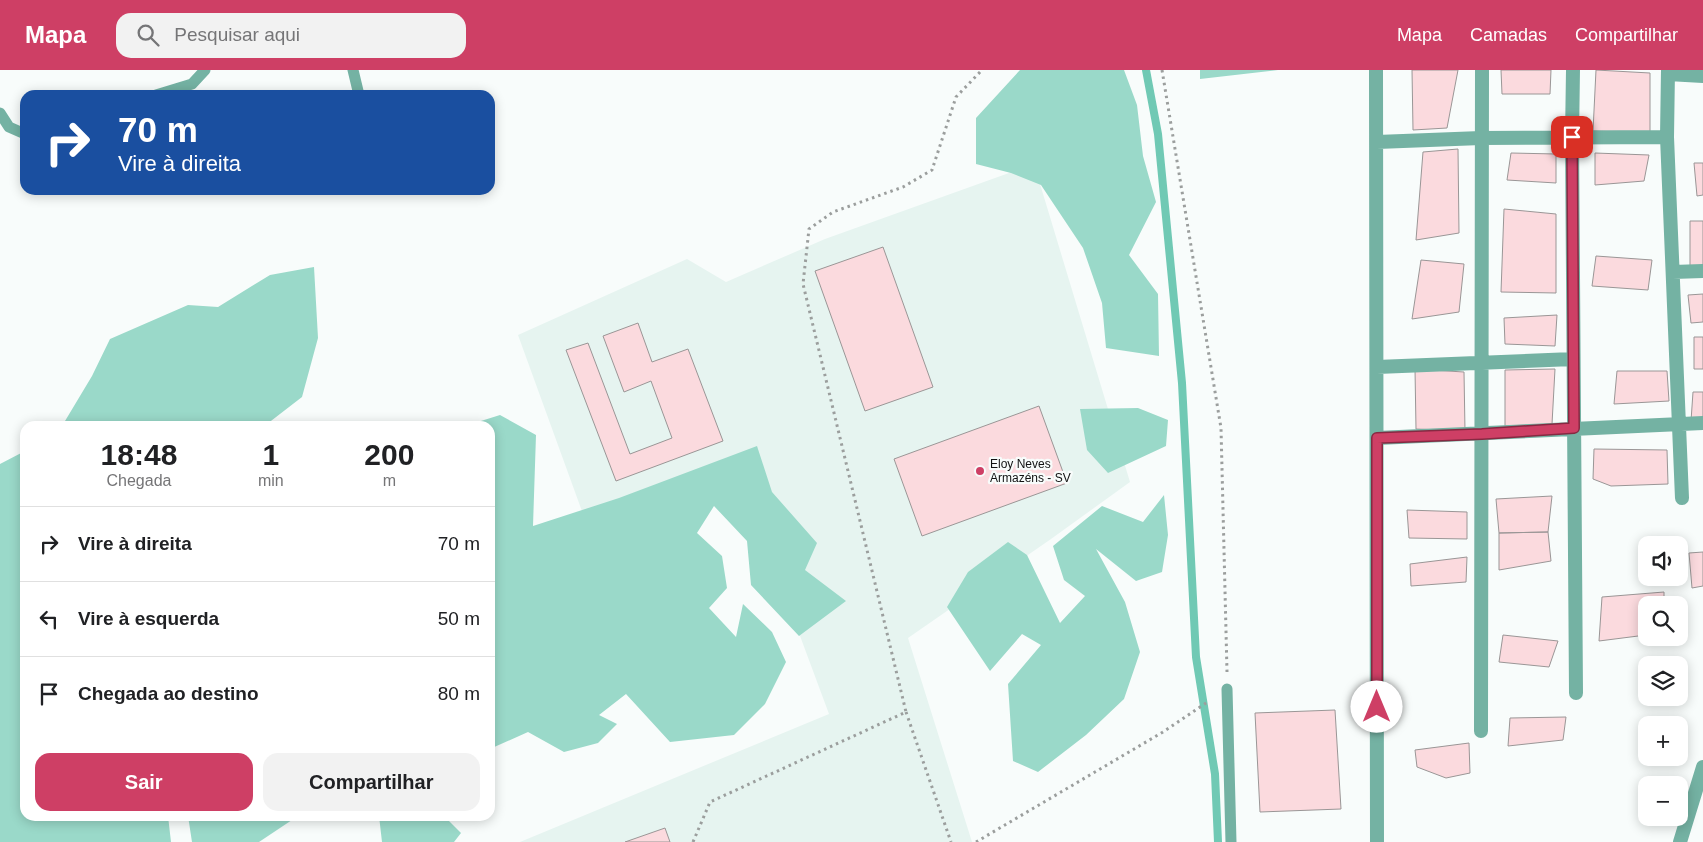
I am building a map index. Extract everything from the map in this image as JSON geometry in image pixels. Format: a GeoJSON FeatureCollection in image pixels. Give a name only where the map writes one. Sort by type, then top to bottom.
{"type":"FeatureCollection","features":[{"type":"Feature","properties":{"kind":"street"},"geometry":{"type":"LineString","coordinates":[[1376,70],[1378,842]]}},
{"type":"Feature","properties":{"kind":"street"},"geometry":{"type":"LineString","coordinates":[[1481,731],[1482,70]]}},
{"type":"Feature","properties":{"kind":"street"},"geometry":{"type":"LineString","coordinates":[[1573,70],[1576,693]]}},
{"type":"Feature","properties":{"kind":"street"},"geometry":{"type":"LineString","coordinates":[[1682,498],[1667,137],[1668,72],[1703,76]]}},
{"type":"Feature","properties":{"kind":"street"},"geometry":{"type":"LineString","coordinates":[[1376,142],[1481,138],[1667,137]]}},
{"type":"Feature","properties":{"kind":"street"},"geometry":{"type":"LineString","coordinates":[[1673,272],[1703,272]]}},
{"type":"Feature","properties":{"kind":"street"},"geometry":{"type":"LineString","coordinates":[[1377,367],[1573,359]]}},
{"type":"Feature","properties":{"kind":"street"},"geometry":{"type":"LineString","coordinates":[[1377,438],[1703,423]]}},
{"type":"Feature","properties":{"kind":"street"},"geometry":{"type":"LineString","coordinates":[[1680,842],[1703,767]]}},
{"type":"Feature","properties":{"kind":"lane"},"geometry":{"type":"LineString","coordinates":[[172,90],[192,84],[205,70]]}},
{"type":"Feature","properties":{"kind":"lane"},"geometry":{"type":"LineString","coordinates":[[353,70],[358,90]]}},
{"type":"Feature","properties":{"kind":"lane"},"geometry":{"type":"LineString","coordinates":[[0,113],[8,127],[20,132]]}},
{"type":"Feature","properties":{"kind":"lane"},"geometry":{"type":"LineString","coordinates":[[1227,689],[1231,842]]}},
{"type":"Feature","properties":{"kind":"path"},"geometry":{"type":"LineString","coordinates":[[950,842],[906,712],[803,284],[809,228],[833,212],[903,187],[932,170],[956,97],[982,70]]}},
{"type":"Feature","properties":{"kind":"path"},"geometry":{"type":"LineString","coordinates":[[976,842],[1163,732],[1227,689],[1221,428],[1162,70]]}},
{"type":"Feature","properties":{"kind":"path"},"geometry":{"type":"LineString","coordinates":[[693,842],[710,802],[906,712]]}},
{"type":"Feature","properties":{"kind":"shaded area"},"geometry":{"type":"Polygon","coordinates":[[[1034,164],[1130,482],[908,638],[972,842],[520,842],[829,714],[738,469],[587,525],[518,335],[687,259],[726,282],[825,239],[1034,164]]]}},
{"type":"Feature","properties":{"kind":"green space"},"geometry":{"type":"Polygon","coordinates":[[[1020,70],[1124,70],[1137,105],[1143,156],[1156,202],[1129,255],[1158,294],[1159,356],[1106,348],[1102,303],[1083,248],[1041,185],[1011,173],[976,164],[976,118],[1020,70]]]}},
{"type":"Feature","properties":{"kind":"green space"},"geometry":{"type":"Polygon","coordinates":[[[1200,70],[1278,70],[1200,79],[1200,70]]]}},
{"type":"Feature","properties":{"kind":"green space"},"geometry":{"type":"Polygon","coordinates":[[[314,267],[318,338],[302,397],[271,421],[65,421],[92,376],[110,339],[188,305],[218,307],[270,275],[314,267]]]}},
{"type":"Feature","properties":{"kind":"green space"},"geometry":{"type":"Polygon","coordinates":[[[1138,408],[1168,420],[1166,446],[1108,473],[1087,450],[1080,409],[1138,408]]]}},
{"type":"Feature","properties":{"kind":"green space"},"geometry":{"type":"Polygon","coordinates":[[[500,415],[536,435],[533,526],[619,498],[757,446],[772,492],[817,543],[805,570],[846,601],[799,636],[751,585],[747,541],[714,506],[697,533],[722,556],[727,588],[709,608],[736,637],[743,604],[772,632],[786,662],[765,704],[734,735],[670,742],[626,694],[599,715],[617,724],[598,743],[564,752],[528,732],[495,747],[495,421],[481,421],[500,415]]]}},
{"type":"Feature","properties":{"kind":"green space"},"geometry":{"type":"Polygon","coordinates":[[[20,454],[20,821],[169,821],[171,842],[0,842],[0,464],[20,454]]]}},
{"type":"Feature","properties":{"kind":"green space"},"geometry":{"type":"Polygon","coordinates":[[[1164,495],[1168,535],[1162,572],[1136,581],[1096,549],[1125,602],[1140,652],[1124,699],[1086,735],[1038,772],[1013,761],[1008,684],[1041,645],[1022,634],[990,671],[947,607],[968,572],[1008,542],[1027,555],[1060,623],[1085,596],[1064,580],[1053,546],[1102,506],[1143,522],[1164,495]]]}},
{"type":"Feature","properties":{"kind":"green space"},"geometry":{"type":"Polygon","coordinates":[[[189,821],[290,821],[259,842],[192,842],[189,821]]]}},
{"type":"Feature","properties":{"kind":"green space"},"geometry":{"type":"Polygon","coordinates":[[[380,821],[449,821],[461,833],[454,842],[382,842],[380,821]]]}},
{"type":"Feature","properties":{"kind":"building"},"geometry":{"type":"Polygon","coordinates":[[[1412,70],[1458,70],[1447,128],[1413,130],[1412,70]]]}},
{"type":"Feature","properties":{"kind":"building"},"geometry":{"type":"Polygon","coordinates":[[[1501,70],[1551,70],[1550,94],[1502,94],[1501,70]]]}},
{"type":"Feature","properties":{"kind":"building"},"geometry":{"type":"Polygon","coordinates":[[[1596,70],[1650,73],[1650,133],[1593,131],[1596,70]]]}},
{"type":"Feature","properties":{"kind":"building"},"geometry":{"type":"Polygon","coordinates":[[[1458,149],[1459,233],[1416,240],[1423,152],[1458,149]]]}},
{"type":"Feature","properties":{"kind":"building"},"geometry":{"type":"Polygon","coordinates":[[[1511,153],[1556,154],[1556,183],[1507,180],[1511,153]]]}},
{"type":"Feature","properties":{"kind":"building"},"geometry":{"type":"Polygon","coordinates":[[[1595,153],[1649,155],[1644,181],[1595,185],[1595,153]]]}},
{"type":"Feature","properties":{"kind":"building"},"geometry":{"type":"Polygon","coordinates":[[[1694,163],[1703,163],[1703,195],[1697,196],[1694,163]]]}},
{"type":"Feature","properties":{"kind":"building"},"geometry":{"type":"Polygon","coordinates":[[[1504,209],[1556,214],[1556,293],[1501,292],[1504,209]]]}},
{"type":"Feature","properties":{"kind":"building"},"geometry":{"type":"Polygon","coordinates":[[[1690,221],[1703,221],[1703,267],[1690,267],[1690,221]]]}},
{"type":"Feature","properties":{"kind":"building"},"geometry":{"type":"Polygon","coordinates":[[[883,247],[933,387],[865,411],[815,271],[883,247]]]}},
{"type":"Feature","properties":{"kind":"building"},"geometry":{"type":"Polygon","coordinates":[[[1596,256],[1652,260],[1648,290],[1592,286],[1596,256]]]}},
{"type":"Feature","properties":{"kind":"building"},"geometry":{"type":"Polygon","coordinates":[[[1421,260],[1464,264],[1459,312],[1412,319],[1421,260]]]}},
{"type":"Feature","properties":{"kind":"building"},"geometry":{"type":"Polygon","coordinates":[[[1703,294],[1703,322],[1691,323],[1688,295],[1703,294]]]}},
{"type":"Feature","properties":{"kind":"building"},"geometry":{"type":"Polygon","coordinates":[[[1557,315],[1555,346],[1505,344],[1504,318],[1557,315]]]}},
{"type":"Feature","properties":{"kind":"building"},"geometry":{"type":"Polygon","coordinates":[[[638,323],[652,362],[688,349],[723,441],[616,481],[566,350],[588,343],[630,454],[672,438],[651,381],[624,392],[603,336],[638,323]]]}},
{"type":"Feature","properties":{"kind":"building"},"geometry":{"type":"Polygon","coordinates":[[[1694,337],[1703,337],[1703,369],[1694,369],[1694,337]]]}},
{"type":"Feature","properties":{"kind":"building"},"geometry":{"type":"Polygon","coordinates":[[[1415,369],[1464,372],[1465,431],[1416,429],[1415,369]]]}},
{"type":"Feature","properties":{"kind":"building"},"geometry":{"type":"Polygon","coordinates":[[[1555,369],[1552,424],[1505,426],[1505,370],[1555,369]]]}},
{"type":"Feature","properties":{"kind":"building"},"geometry":{"type":"Polygon","coordinates":[[[1617,371],[1667,371],[1669,401],[1614,404],[1617,371]]]}},
{"type":"Feature","properties":{"kind":"building"},"geometry":{"type":"Polygon","coordinates":[[[1693,392],[1703,392],[1703,420],[1691,421],[1693,392]]]}},
{"type":"Feature","properties":{"kind":"building","name":"Eloy Neves Armazéns - SV"},"geometry":{"type":"Polygon","coordinates":[[[1039,406],[1067,483],[922,536],[894,459],[1039,406]]]}},
{"type":"Feature","properties":{"kind":"building"},"geometry":{"type":"Polygon","coordinates":[[[1594,449],[1667,450],[1668,484],[1611,486],[1593,479],[1594,449]]]}},
{"type":"Feature","properties":{"kind":"building"},"geometry":{"type":"Polygon","coordinates":[[[1552,496],[1548,532],[1499,533],[1496,499],[1552,496]]]}},
{"type":"Feature","properties":{"kind":"building"},"geometry":{"type":"Polygon","coordinates":[[[1407,510],[1467,512],[1467,539],[1409,538],[1407,510]]]}},
{"type":"Feature","properties":{"kind":"building"},"geometry":{"type":"Polygon","coordinates":[[[1548,532],[1551,561],[1499,570],[1499,533],[1548,532]]]}},
{"type":"Feature","properties":{"kind":"building"},"geometry":{"type":"Polygon","coordinates":[[[1703,552],[1703,586],[1692,588],[1689,553],[1703,552]]]}},
{"type":"Feature","properties":{"kind":"building"},"geometry":{"type":"Polygon","coordinates":[[[1467,557],[1466,582],[1411,586],[1410,564],[1467,557]]]}},
{"type":"Feature","properties":{"kind":"building"},"geometry":{"type":"Polygon","coordinates":[[[1664,592],[1664,596],[1638,596],[1638,636],[1599,641],[1602,597],[1664,592]]]}},
{"type":"Feature","properties":{"kind":"building"},"geometry":{"type":"Polygon","coordinates":[[[1503,635],[1558,641],[1549,667],[1499,662],[1503,635]]]}},
{"type":"Feature","properties":{"kind":"building"},"geometry":{"type":"Polygon","coordinates":[[[1335,710],[1341,809],[1260,812],[1255,713],[1335,710]]]}},
{"type":"Feature","properties":{"kind":"building"},"geometry":{"type":"Polygon","coordinates":[[[1566,717],[1563,740],[1508,746],[1510,718],[1566,717]]]}},
{"type":"Feature","properties":{"kind":"building"},"geometry":{"type":"Polygon","coordinates":[[[1469,743],[1470,773],[1446,778],[1417,767],[1415,750],[1469,743]]]}},
{"type":"Feature","properties":{"kind":"building"},"geometry":{"type":"Polygon","coordinates":[[[665,828],[670,842],[625,842],[665,828]]]}},
{"type":"Feature","properties":{"kind":"waterway"},"geometry":{"type":"LineString","coordinates":[[1146,70],[1158,134],[1182,383],[1196,657],[1215,774],[1218,842]]}},
{"type":"Feature","properties":{"kind":"place","name":"Eloy Neves Armazéns - SV"},"geometry":{"type":"Point","coordinates":[980,471]}},
{"type":"Feature","properties":{"kind":"route"},"geometry":{"type":"LineString","coordinates":[[1377,707],[1377,438],[1574,428],[1572,137]]}}]}
